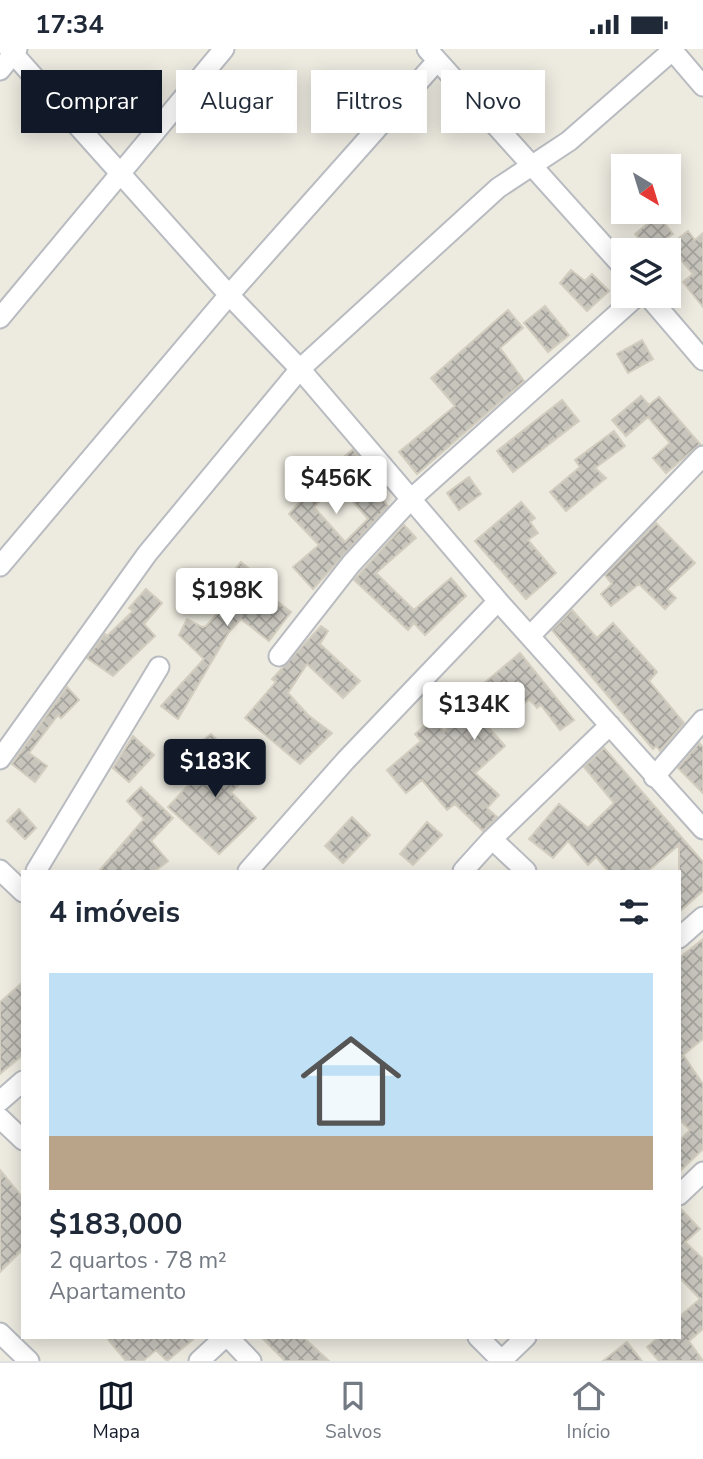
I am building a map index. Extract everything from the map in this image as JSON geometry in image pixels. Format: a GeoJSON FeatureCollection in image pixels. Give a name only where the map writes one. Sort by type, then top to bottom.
{"type":"FeatureCollection","features":[{"type":"Feature","properties":{"kind":"street"},"geometry":{"type":"LineString","coordinates":[[0,318],[224,49]]}},
{"type":"Feature","properties":{"kind":"street"},"geometry":{"type":"LineString","coordinates":[[0,759],[147,554],[300,369],[498,188],[569,141],[674,50],[703,86]]}},
{"type":"Feature","properties":{"kind":"street"},"geometry":{"type":"LineString","coordinates":[[0,70],[13,51],[229,295],[300,369],[498,601],[703,829]]}},
{"type":"Feature","properties":{"kind":"street"},"geometry":{"type":"LineString","coordinates":[[0,566],[432,55],[611,254]]}},
{"type":"Feature","properties":{"kind":"street"},"geometry":{"type":"LineString","coordinates":[[279,656],[351,564],[411,499],[624,308]]}},
{"type":"Feature","properties":{"kind":"street"},"geometry":{"type":"LineString","coordinates":[[658,308],[703,360]]}},
{"type":"Feature","properties":{"kind":"street"},"geometry":{"type":"LineString","coordinates":[[530,636],[703,456]]}},
{"type":"Feature","properties":{"kind":"street"},"geometry":{"type":"LineString","coordinates":[[249,870],[346,760],[498,601]]}},
{"type":"Feature","properties":{"kind":"street"},"geometry":{"type":"LineString","coordinates":[[37,870],[159,667]]}},
{"type":"Feature","properties":{"kind":"street"},"geometry":{"type":"LineString","coordinates":[[654,777],[703,720]]}},
{"type":"Feature","properties":{"kind":"street"},"geometry":{"type":"LineString","coordinates":[[464,870],[492,839],[610,725]]}},
{"type":"Feature","properties":{"kind":"street"},"geometry":{"type":"LineString","coordinates":[[492,839],[525,870]]}},
{"type":"Feature","properties":{"kind":"street"},"geometry":{"type":"LineString","coordinates":[[0,870],[21,891]]}},
{"type":"Feature","properties":{"kind":"street"},"geometry":{"type":"LineString","coordinates":[[681,936],[703,917]]}},
{"type":"Feature","properties":{"kind":"street"},"geometry":{"type":"LineString","coordinates":[[0,1101],[21,1083]]}},
{"type":"Feature","properties":{"kind":"street"},"geometry":{"type":"LineString","coordinates":[[0,1118],[21,1138]]}},
{"type":"Feature","properties":{"kind":"street"},"geometry":{"type":"LineString","coordinates":[[681,1193],[703,1172]]}},
{"type":"Feature","properties":{"kind":"street"},"geometry":{"type":"LineString","coordinates":[[0,1333],[29,1361]]}},
{"type":"Feature","properties":{"kind":"street"},"geometry":{"type":"LineString","coordinates":[[199,1361],[225,1339]]}},
{"type":"Feature","properties":{"kind":"street"},"geometry":{"type":"LineString","coordinates":[[229,1339],[251,1361]]}},
{"type":"Feature","properties":{"kind":"street"},"geometry":{"type":"LineString","coordinates":[[480,1339],[502,1361],[524,1339]]}},
{"type":"Feature","properties":{"kind":"building"},"geometry":{"type":"Polygon","coordinates":[[[647,224],[665,224],[673,234],[667,238],[638,238],[635,234],[647,224]]]}},
{"type":"Feature","properties":{"kind":"building"},"geometry":{"type":"Polygon","coordinates":[[[688,231],[695,240],[703,233],[703,307],[683,282],[693,274],[681,260],[679,238],[688,231]]]}},
{"type":"Feature","properties":{"kind":"building"},"geometry":{"type":"Polygon","coordinates":[[[571,270],[585,281],[592,274],[609,291],[587,311],[560,283],[571,270]]]}},
{"type":"Feature","properties":{"kind":"building"},"geometry":{"type":"Polygon","coordinates":[[[545,306],[569,335],[548,352],[524,323],[545,306]]]}},
{"type":"Feature","properties":{"kind":"building"},"geometry":{"type":"Polygon","coordinates":[[[508,310],[523,328],[500,348],[524,381],[417,474],[399,452],[455,406],[431,378],[508,310]]]}},
{"type":"Feature","properties":{"kind":"building"},"geometry":{"type":"Polygon","coordinates":[[[642,340],[653,359],[628,373],[617,354],[642,340]]]}},
{"type":"Feature","properties":{"kind":"building"},"geometry":{"type":"Polygon","coordinates":[[[641,396],[649,405],[659,397],[700,444],[666,473],[653,458],[670,443],[648,417],[626,436],[612,420],[641,396]]]}},
{"type":"Feature","properties":{"kind":"building"},"geometry":{"type":"Polygon","coordinates":[[[562,400],[579,421],[513,472],[497,451],[562,400]]]}},
{"type":"Feature","properties":{"kind":"building"},"geometry":{"type":"Polygon","coordinates":[[[614,431],[625,446],[595,468],[606,478],[566,511],[550,492],[580,467],[575,460],[614,431]]]}},
{"type":"Feature","properties":{"kind":"building"},"geometry":{"type":"Polygon","coordinates":[[[353,449],[360,459],[354,466],[388,506],[313,589],[293,567],[319,545],[289,514],[324,474],[353,449]],[[337,483],[314,507],[345,542],[368,519],[337,483]]]}},
{"type":"Feature","properties":{"kind":"building"},"geometry":{"type":"Polygon","coordinates":[[[469,477],[481,494],[459,510],[447,493],[469,477]]]}},
{"type":"Feature","properties":{"kind":"building"},"geometry":{"type":"Polygon","coordinates":[[[521,502],[535,518],[530,522],[538,533],[528,540],[556,573],[526,599],[475,541],[521,502]]]}},
{"type":"Feature","properties":{"kind":"building"},"geometry":{"type":"Polygon","coordinates":[[[656,523],[695,563],[667,589],[676,598],[665,609],[639,584],[611,606],[601,594],[612,584],[605,575],[656,523]]]}},
{"type":"Feature","properties":{"kind":"building"},"geometry":{"type":"Polygon","coordinates":[[[404,525],[416,538],[376,573],[414,610],[451,578],[466,596],[425,635],[414,623],[408,630],[354,580],[404,525]]]}},
{"type":"Feature","properties":{"kind":"building"},"geometry":{"type":"Polygon","coordinates":[[[241,562],[254,573],[249,580],[291,612],[269,641],[241,619],[229,632],[178,719],[161,706],[204,659],[179,635],[187,619],[202,627],[206,626],[227,603],[215,594],[241,562]]]}},
{"type":"Feature","properties":{"kind":"building"},"geometry":{"type":"Polygon","coordinates":[[[146,589],[162,603],[144,624],[155,636],[113,676],[87,658],[105,634],[107,636],[133,611],[129,608],[146,589]]]}},
{"type":"Feature","properties":{"kind":"building"},"geometry":{"type":"Polygon","coordinates":[[[572,610],[597,638],[613,623],[657,672],[649,681],[684,723],[660,751],[656,746],[653,749],[552,630],[572,610]]]}},
{"type":"Feature","properties":{"kind":"building"},"geometry":{"type":"Polygon","coordinates":[[[321,626],[328,631],[320,644],[360,681],[343,698],[307,664],[288,693],[308,715],[332,733],[300,764],[245,718],[276,682],[272,679],[321,626]]]}},
{"type":"Feature","properties":{"kind":"building"},"geometry":{"type":"Polygon","coordinates":[[[520,653],[574,720],[560,730],[541,705],[537,708],[529,699],[520,707],[516,703],[489,728],[505,746],[475,773],[499,795],[487,808],[497,817],[483,831],[455,804],[447,810],[422,780],[406,793],[387,770],[421,741],[415,734],[432,719],[444,732],[473,708],[465,699],[520,653]]]}},
{"type":"Feature","properties":{"kind":"building"},"geometry":{"type":"Polygon","coordinates":[[[67,687],[79,700],[61,718],[58,715],[29,753],[47,766],[35,782],[12,764],[67,687]]]}},
{"type":"Feature","properties":{"kind":"building"},"geometry":{"type":"Polygon","coordinates":[[[211,734],[250,774],[231,792],[256,818],[219,854],[168,807],[213,759],[198,744],[211,734]]]}},
{"type":"Feature","properties":{"kind":"building"},"geometry":{"type":"Polygon","coordinates":[[[133,736],[154,755],[129,782],[113,768],[133,736]]]}},
{"type":"Feature","properties":{"kind":"building"},"geometry":{"type":"Polygon","coordinates":[[[699,743],[703,747],[703,793],[678,768],[699,743]]]}},
{"type":"Feature","properties":{"kind":"building"},"geometry":{"type":"Polygon","coordinates":[[[604,748],[703,862],[703,891],[681,910],[679,845],[649,870],[607,870],[596,857],[588,865],[568,841],[553,858],[529,839],[559,804],[588,828],[614,803],[584,767],[604,748]]]}},
{"type":"Feature","properties":{"kind":"building"},"geometry":{"type":"Polygon","coordinates":[[[141,787],[173,818],[151,841],[168,861],[156,870],[100,870],[144,819],[127,801],[141,787]]]}},
{"type":"Feature","properties":{"kind":"building"},"geometry":{"type":"Polygon","coordinates":[[[19,809],[36,828],[25,839],[7,821],[19,809]]]}},
{"type":"Feature","properties":{"kind":"building"},"geometry":{"type":"Polygon","coordinates":[[[352,817],[370,835],[343,863],[325,846],[352,817]]]}},
{"type":"Feature","properties":{"kind":"building"},"geometry":{"type":"Polygon","coordinates":[[[427,822],[442,835],[413,865],[400,854],[427,822]]]}},
{"type":"Feature","properties":{"kind":"building"},"geometry":{"type":"Polygon","coordinates":[[[703,939],[703,1039],[683,1055],[703,1084],[703,1149],[681,1170],[681,1139],[690,1130],[681,1121],[681,956],[703,939]]]}},
{"type":"Feature","properties":{"kind":"building"},"geometry":{"type":"Polygon","coordinates":[[[21,984],[21,1057],[0,1074],[0,1002],[21,984]]]}},
{"type":"Feature","properties":{"kind":"building"},"geometry":{"type":"Polygon","coordinates":[[[0,1170],[21,1196],[21,1251],[0,1272],[0,1170]]]}},
{"type":"Feature","properties":{"kind":"building"},"geometry":{"type":"Polygon","coordinates":[[[681,1209],[700,1229],[685,1242],[703,1259],[703,1329],[689,1341],[703,1361],[659,1361],[647,1347],[657,1339],[681,1339],[681,1315],[700,1299],[681,1279],[681,1209]]]}},
{"type":"Feature","properties":{"kind":"building"},"geometry":{"type":"Polygon","coordinates":[[[108,1339],[194,1339],[167,1361],[156,1350],[143,1361],[126,1361],[108,1339]]]}},
{"type":"Feature","properties":{"kind":"building"},"geometry":{"type":"Polygon","coordinates":[[[263,1339],[305,1339],[329,1361],[285,1361],[263,1339]]]}},
{"type":"Feature","properties":{"kind":"building"},"geometry":{"type":"Polygon","coordinates":[[[627,1342],[642,1361],[603,1361],[627,1342]]]}}]}
